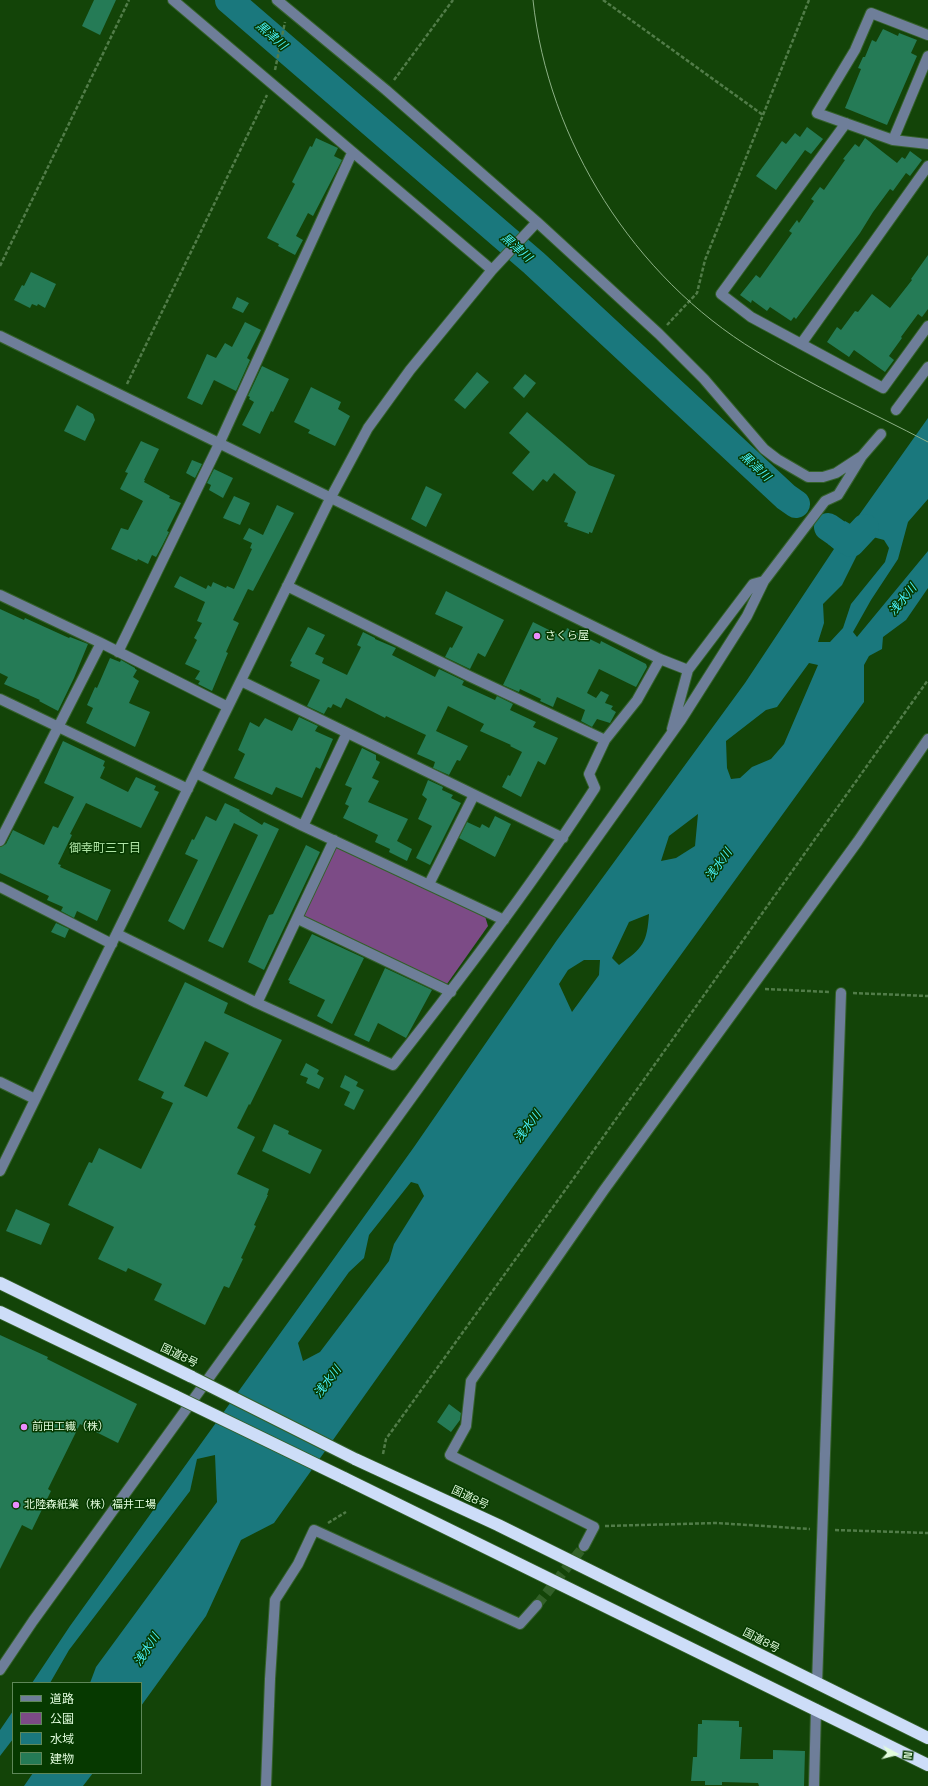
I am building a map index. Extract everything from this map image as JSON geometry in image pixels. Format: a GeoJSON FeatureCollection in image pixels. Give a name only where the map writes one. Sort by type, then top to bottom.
{"type":"FeatureCollection","features":[{"type":"Feature","properties":{"kind":"highway","name":"国道8号"},"geometry":{"type":"LineString","coordinates":[[0,1283],[355,1459],[498,1525],[928,1738]]}},
{"type":"Feature","properties":{"kind":"highway"},"geometry":{"type":"LineString","coordinates":[[0,1312],[344,1478],[928,1765]]}},
{"type":"Feature","properties":{"kind":"street"},"geometry":{"type":"LineString","coordinates":[[173,0],[492,270]]}},
{"type":"Feature","properties":{"kind":"street"},"geometry":{"type":"LineString","coordinates":[[277,0],[386,90],[537,222],[659,334],[704,379],[764,448],[793,469],[808,477],[822,477],[836,473],[862,456]]}},
{"type":"Feature","properties":{"kind":"street"},"geometry":{"type":"LineString","coordinates":[[928,35],[870,13],[855,50],[817,113],[893,140],[928,144]]}},
{"type":"Feature","properties":{"kind":"street"},"geometry":{"type":"LineString","coordinates":[[893,140],[928,56]]}},
{"type":"Feature","properties":{"kind":"street"},"geometry":{"type":"LineString","coordinates":[[846,123],[721,294],[751,317],[883,388],[928,326]]}},
{"type":"Feature","properties":{"kind":"street"},"geometry":{"type":"LineString","coordinates":[[118,652],[219,444],[352,153]]}},
{"type":"Feature","properties":{"kind":"street"},"geometry":{"type":"LineString","coordinates":[[801,344],[928,166]]}},
{"type":"Feature","properties":{"kind":"street"},"geometry":{"type":"LineString","coordinates":[[0,1171],[287,586],[368,428],[410,370],[492,270],[537,222]]}},
{"type":"Feature","properties":{"kind":"street"},"geometry":{"type":"LineString","coordinates":[[0,336],[660,659],[688,670]]}},
{"type":"Feature","properties":{"kind":"street"},"geometry":{"type":"LineString","coordinates":[[896,410],[928,367]]}},
{"type":"Feature","properties":{"kind":"street"},"geometry":{"type":"LineString","coordinates":[[0,1670],[33,1621],[420,1086],[671,735],[747,616],[764,581],[825,501],[838,495],[862,456],[880,434]]}},
{"type":"Feature","properties":{"kind":"street"},"geometry":{"type":"LineString","coordinates":[[671,735],[688,670],[753,584],[764,581]]}},
{"type":"Feature","properties":{"kind":"street"},"geometry":{"type":"LineString","coordinates":[[287,586],[469,676],[605,740]]}},
{"type":"Feature","properties":{"kind":"street"},"geometry":{"type":"LineString","coordinates":[[0,595],[101,643],[228,707]]}},
{"type":"Feature","properties":{"kind":"street"},"geometry":{"type":"LineString","coordinates":[[0,841],[101,643]]}},
{"type":"Feature","properties":{"kind":"street"},"geometry":{"type":"LineString","coordinates":[[116,934],[257,1002],[394,1065],[451,992],[563,838],[595,788],[589,774],[605,740],[637,700],[660,659]]}},
{"type":"Feature","properties":{"kind":"street"},"geometry":{"type":"LineString","coordinates":[[241,681],[563,838]]}},
{"type":"Feature","properties":{"kind":"street"},"geometry":{"type":"LineString","coordinates":[[0,699],[58,728],[188,788]]}},
{"type":"Feature","properties":{"kind":"street"},"geometry":{"type":"LineString","coordinates":[[303,826],[347,733]]}},
{"type":"Feature","properties":{"kind":"street"},"geometry":{"type":"LineString","coordinates":[[584,1546],[594,1527],[450,1455],[466,1426],[471,1381],[604,1190],[858,841],[928,739]]}},
{"type":"Feature","properties":{"kind":"street"},"geometry":{"type":"LineString","coordinates":[[196,773],[303,826],[504,920]]}},
{"type":"Feature","properties":{"kind":"street"},"geometry":{"type":"LineString","coordinates":[[429,884],[474,795]]}},
{"type":"Feature","properties":{"kind":"street"},"geometry":{"type":"LineString","coordinates":[[257,1002],[298,919],[334,840]]}},
{"type":"Feature","properties":{"kind":"street"},"geometry":{"type":"LineString","coordinates":[[0,887],[112,944]]}},
{"type":"Feature","properties":{"kind":"street"},"geometry":{"type":"LineString","coordinates":[[298,919],[451,992]]}},
{"type":"Feature","properties":{"kind":"street"},"geometry":{"type":"LineString","coordinates":[[817,1684],[841,993]]}},
{"type":"Feature","properties":{"kind":"street"},"geometry":{"type":"LineString","coordinates":[[0,1082],[35,1099]]}},
{"type":"Feature","properties":{"kind":"street"},"geometry":{"type":"LineString","coordinates":[[266,1786],[275,1600],[298,1564],[314,1530],[520,1624],[537,1605]]}},
{"type":"Feature","properties":{"kind":"street"},"geometry":{"type":"LineString","coordinates":[[814,1786],[816,1709]]}},
{"type":"Feature","properties":{"kind":"path"},"geometry":{"type":"LineString","coordinates":[[0,266],[129,0]]}},
{"type":"Feature","properties":{"kind":"path"},"geometry":{"type":"LineString","coordinates":[[386,90],[453,0]]}},
{"type":"Feature","properties":{"kind":"path"},"geometry":{"type":"LineString","coordinates":[[603,0],[763,115]]}},
{"type":"Feature","properties":{"kind":"path"},"geometry":{"type":"LineString","coordinates":[[659,334],[697,293],[705,260],[809,0]]}},
{"type":"Feature","properties":{"kind":"path"},"geometry":{"type":"LineString","coordinates":[[122,396],[272,85],[288,8]]}},
{"type":"Feature","properties":{"kind":"path"},"geometry":{"type":"LineString","coordinates":[[383,1454],[386,1439],[589,1157],[928,680]]}},
{"type":"Feature","properties":{"kind":"path"},"geometry":{"type":"LineString","coordinates":[[314,1530],[346,1512]]}},
{"type":"Feature","properties":{"kind":"path"},"geometry":{"type":"LineString","coordinates":[[594,1527],[718,1524],[822,1530],[928,1533]]}},
{"type":"Feature","properties":{"kind":"green space"},"geometry":{"type":"Polygon","coordinates":[[[336,846],[485,916],[488,926],[447,984],[304,916],[336,846]]]}},
{"type":"Feature","properties":{"kind":"water","name":"浅水川"},"geometry":{"type":"Polygon","coordinates":[[[928,418],[928,499],[908,522],[898,559],[871,600],[853,632],[857,637],[928,551],[928,588],[906,620],[883,637],[882,649],[869,656],[864,665],[864,702],[512,1188],[274,1523],[241,1540],[206,1616],[142,1705],[142,1682],[90,1682],[96,1667],[217,1502],[215,1455],[197,1459],[190,1491],[69,1650],[51,1682],[33,1682],[70,1626],[414,1147],[557,940],[745,683],[834,549],[828,544],[845,521],[852,525],[928,418]],[[873,537],[864,541],[842,585],[823,604],[824,623],[818,642],[830,642],[843,628],[851,604],[885,562],[889,548],[884,540],[873,537]],[[809,663],[777,707],[766,710],[726,741],[727,768],[731,779],[740,778],[752,767],[771,759],[784,744],[818,665],[809,663]],[[698,814],[669,836],[661,861],[676,858],[695,846],[698,814]],[[649,914],[629,922],[612,958],[619,965],[634,954],[642,944],[647,932],[649,914]],[[584,960],[568,970],[559,984],[572,1012],[599,975],[600,960],[584,960]],[[411,1182],[369,1235],[364,1258],[349,1272],[298,1343],[303,1361],[320,1352],[389,1261],[394,1244],[424,1196],[418,1184],[411,1182]]]}},
{"type":"Feature","properties":{"kind":"water"},"geometry":{"type":"Polygon","coordinates":[[[12,1712],[12,1740],[0,1756],[0,1730],[12,1712]]]}},
{"type":"Feature","properties":{"kind":"water"},"geometry":{"type":"Polygon","coordinates":[[[32,1774],[92,1774],[83,1786],[24,1786],[32,1774]]]}},
{"type":"Feature","properties":{"kind":"building"},"geometry":{"type":"Polygon","coordinates":[[[94,0],[116,0],[100,35],[82,26],[94,0]]]}},
{"type":"Feature","properties":{"kind":"building"},"geometry":{"type":"Polygon","coordinates":[[[883,29],[898,36],[899,33],[917,40],[911,53],[917,56],[887,125],[845,108],[861,69],[858,68],[863,57],[865,57],[872,40],[876,42],[883,29]]]}},
{"type":"Feature","properties":{"kind":"building"},"geometry":{"type":"Polygon","coordinates":[[[807,127],[823,139],[811,154],[805,150],[776,190],[756,176],[782,141],[786,144],[795,133],[800,137],[807,127]]]}},
{"type":"Feature","properties":{"kind":"building"},"geometry":{"type":"Polygon","coordinates":[[[316,138],[338,148],[334,156],[342,160],[313,216],[308,213],[296,236],[303,240],[295,255],[267,238],[295,184],[292,182],[310,146],[312,147],[316,138]]]}},
{"type":"Feature","properties":{"kind":"building"},"geometry":{"type":"Polygon","coordinates":[[[865,138],[897,163],[902,157],[905,159],[910,151],[922,160],[910,176],[906,173],[893,191],[890,189],[860,233],[796,319],[794,317],[791,321],[770,307],[767,311],[752,300],[751,303],[740,295],[756,275],[760,278],[792,233],[789,231],[797,220],[799,223],[814,201],[811,199],[820,187],[824,190],[845,160],[843,159],[855,144],[859,147],[865,138]]]}},
{"type":"Feature","properties":{"kind":"building"},"geometry":{"type":"Polygon","coordinates":[[[928,255],[928,309],[922,317],[918,314],[901,337],[902,338],[889,356],[894,360],[885,372],[854,350],[849,357],[827,342],[837,327],[841,330],[855,311],[858,312],[872,294],[890,308],[912,280],[911,279],[928,255]]]}},
{"type":"Feature","properties":{"kind":"building"},"geometry":{"type":"Polygon","coordinates":[[[31,272],[56,284],[45,308],[38,304],[37,306],[32,304],[30,308],[14,300],[22,285],[24,286],[31,272]]]}},
{"type":"Feature","properties":{"kind":"building"},"geometry":{"type":"Polygon","coordinates":[[[237,297],[249,303],[243,313],[232,308],[237,297]]]}},
{"type":"Feature","properties":{"kind":"building"},"geometry":{"type":"Polygon","coordinates":[[[245,322],[261,330],[247,358],[250,360],[236,391],[214,380],[202,405],[187,398],[207,354],[216,358],[225,343],[232,347],[245,322]]]}},
{"type":"Feature","properties":{"kind":"building"},"geometry":{"type":"Polygon","coordinates":[[[262,366],[289,379],[273,412],[271,411],[260,434],[242,425],[254,402],[249,399],[250,397],[248,396],[262,366]]]}},
{"type":"Feature","properties":{"kind":"building"},"geometry":{"type":"Polygon","coordinates":[[[477,372],[489,382],[465,409],[454,400],[477,372]]]}},
{"type":"Feature","properties":{"kind":"building"},"geometry":{"type":"Polygon","coordinates":[[[525,374],[536,383],[524,398],[513,388],[525,374]]]}},
{"type":"Feature","properties":{"kind":"building"},"geometry":{"type":"Polygon","coordinates":[[[311,387],[341,402],[338,409],[350,416],[335,446],[308,433],[310,430],[294,422],[311,387]]]}},
{"type":"Feature","properties":{"kind":"building"},"geometry":{"type":"Polygon","coordinates":[[[77,405],[93,414],[95,420],[85,441],[64,431],[77,405]]]}},
{"type":"Feature","properties":{"kind":"building"},"geometry":{"type":"Polygon","coordinates":[[[527,412],[589,465],[615,475],[592,533],[589,532],[589,534],[567,526],[568,523],[564,522],[576,492],[554,473],[547,482],[543,479],[533,491],[512,473],[530,452],[509,433],[527,412]]]}},
{"type":"Feature","properties":{"kind":"building"},"geometry":{"type":"Polygon","coordinates":[[[141,441],[159,449],[144,482],[170,496],[169,498],[181,503],[167,531],[169,532],[162,546],[156,557],[152,555],[148,564],[138,559],[137,561],[111,549],[121,528],[128,530],[143,501],[120,489],[128,473],[125,472],[141,441]]]}},
{"type":"Feature","properties":{"kind":"building"},"geometry":{"type":"Polygon","coordinates":[[[192,460],[202,464],[195,478],[186,473],[192,460]]]}},
{"type":"Feature","properties":{"kind":"building"},"geometry":{"type":"Polygon","coordinates":[[[214,469],[233,478],[223,498],[209,490],[211,485],[207,483],[214,469]]]}},
{"type":"Feature","properties":{"kind":"building"},"geometry":{"type":"Polygon","coordinates":[[[426,486],[442,494],[426,527],[411,519],[426,486]]]}},
{"type":"Feature","properties":{"kind":"building"},"geometry":{"type":"Polygon","coordinates":[[[234,496],[250,503],[240,525],[223,518],[234,496]]]}},
{"type":"Feature","properties":{"kind":"building"},"geometry":{"type":"Polygon","coordinates":[[[277,505],[294,513],[253,591],[248,589],[233,620],[239,623],[226,652],[228,653],[212,691],[198,684],[200,681],[195,679],[200,671],[185,664],[197,640],[194,638],[202,623],[197,621],[205,602],[174,587],[180,576],[206,589],[208,585],[211,587],[213,582],[226,588],[227,586],[234,589],[252,549],[250,548],[252,543],[243,539],[249,528],[263,535],[277,505]]]}},
{"type":"Feature","properties":{"kind":"building"},"geometry":{"type":"Polygon","coordinates":[[[446,591],[504,620],[485,657],[478,653],[470,669],[445,657],[450,647],[452,648],[463,627],[435,614],[446,591]]]}},
{"type":"Feature","properties":{"kind":"building"},"geometry":{"type":"Polygon","coordinates":[[[0,609],[24,620],[25,618],[69,638],[70,637],[88,644],[58,711],[39,701],[40,700],[4,684],[8,677],[0,673],[0,609]]]}},
{"type":"Feature","properties":{"kind":"building"},"geometry":{"type":"Polygon","coordinates":[[[533,622],[559,635],[562,630],[566,631],[567,628],[600,644],[601,641],[646,664],[647,667],[636,687],[599,669],[587,693],[596,698],[601,691],[609,695],[605,703],[613,706],[611,709],[616,712],[610,723],[597,719],[592,727],[581,721],[585,710],[557,697],[553,707],[540,701],[541,699],[520,689],[519,692],[503,685],[533,622]]]}},
{"type":"Feature","properties":{"kind":"building"},"geometry":{"type":"Polygon","coordinates":[[[308,627],[325,635],[315,654],[324,658],[322,663],[347,675],[361,647],[357,645],[363,632],[396,648],[392,655],[435,677],[439,669],[464,681],[462,685],[495,700],[497,696],[513,704],[510,710],[536,722],[533,727],[558,738],[545,765],[538,761],[521,797],[502,787],[508,775],[510,776],[522,752],[510,746],[511,745],[480,731],[484,724],[448,706],[436,731],[468,746],[460,761],[457,760],[449,775],[433,768],[435,762],[417,754],[426,735],[386,716],[385,718],[346,698],[341,708],[333,704],[331,708],[328,707],[324,714],[307,706],[320,680],[290,666],[292,662],[290,661],[308,627]]]}},
{"type":"Feature","properties":{"kind":"building"},"geometry":{"type":"Polygon","coordinates":[[[110,658],[120,662],[121,660],[137,670],[133,677],[139,681],[129,703],[150,712],[135,747],[86,723],[93,708],[87,705],[95,687],[97,688],[110,658]]]}},
{"type":"Feature","properties":{"kind":"building"},"geometry":{"type":"Polygon","coordinates":[[[299,717],[318,726],[315,731],[333,739],[320,769],[316,767],[302,798],[276,787],[272,795],[234,778],[245,754],[238,750],[250,722],[259,727],[265,718],[292,731],[299,717]]]}},
{"type":"Feature","properties":{"kind":"building"},"geometry":{"type":"Polygon","coordinates":[[[63,741],[105,761],[103,766],[105,767],[100,778],[128,792],[136,777],[156,786],[154,790],[159,792],[141,828],[86,803],[70,834],[72,835],[58,864],[61,865],[60,867],[111,890],[97,921],[77,911],[74,918],[61,911],[63,907],[47,900],[49,896],[0,873],[0,847],[6,844],[13,830],[44,845],[53,826],[58,828],[74,797],[44,783],[63,741]]]}},
{"type":"Feature","properties":{"kind":"building"},"geometry":{"type":"Polygon","coordinates":[[[362,748],[376,755],[376,760],[380,762],[372,778],[379,781],[368,802],[408,819],[397,841],[412,849],[407,861],[389,852],[390,849],[375,842],[378,835],[343,818],[349,806],[345,804],[352,788],[345,785],[362,748]]]}},
{"type":"Feature","properties":{"kind":"building"},"geometry":{"type":"Polygon","coordinates":[[[428,780],[443,787],[442,790],[453,795],[451,798],[461,803],[430,865],[416,858],[432,826],[418,819],[427,799],[422,795],[428,780]]]}},
{"type":"Feature","properties":{"kind":"building"},"geometry":{"type":"Polygon","coordinates":[[[225,803],[240,810],[239,811],[262,825],[264,822],[279,829],[223,948],[208,941],[258,835],[234,823],[184,930],[168,921],[198,860],[185,854],[192,839],[194,840],[206,816],[216,821],[225,803]]]}},
{"type":"Feature","properties":{"kind":"building"},"geometry":{"type":"Polygon","coordinates":[[[495,816],[511,824],[495,857],[459,838],[467,822],[480,828],[482,824],[489,828],[495,816]]]}},
{"type":"Feature","properties":{"kind":"building"},"geometry":{"type":"Polygon","coordinates":[[[306,845],[320,852],[264,970],[248,962],[269,915],[273,914],[306,845]]]}},
{"type":"Feature","properties":{"kind":"building"},"geometry":{"type":"Polygon","coordinates":[[[56,923],[69,929],[65,938],[51,932],[56,923]]]}},
{"type":"Feature","properties":{"kind":"building"},"geometry":{"type":"Polygon","coordinates":[[[312,934],[364,958],[332,1024],[317,1016],[325,1000],[289,983],[290,981],[288,980],[312,934]]]}},
{"type":"Feature","properties":{"kind":"building"},"geometry":{"type":"Polygon","coordinates":[[[385,968],[432,990],[406,1038],[378,1023],[369,1042],[354,1035],[385,968]]]}},
{"type":"Feature","properties":{"kind":"building"},"geometry":{"type":"Polygon","coordinates":[[[185,982],[228,1003],[224,1013],[282,1040],[237,1128],[255,1137],[237,1174],[269,1189],[268,1195],[241,1258],[243,1259],[229,1288],[224,1286],[205,1325],[154,1300],[162,1284],[128,1268],[126,1272],[98,1259],[114,1227],[68,1205],[89,1162],[92,1163],[99,1148],[141,1169],[173,1103],[161,1098],[164,1092],[138,1080],[185,982]],[[205,1041],[184,1086],[207,1097],[229,1053],[205,1041]]]}},
{"type":"Feature","properties":{"kind":"building"},"geometry":{"type":"Polygon","coordinates":[[[306,1063],[319,1070],[317,1074],[324,1078],[319,1089],[306,1083],[308,1078],[300,1075],[306,1063]]]}},
{"type":"Feature","properties":{"kind":"building"},"geometry":{"type":"Polygon","coordinates":[[[345,1075],[358,1082],[356,1086],[364,1090],[354,1110],[344,1105],[350,1092],[340,1087],[345,1075]]]}},
{"type":"Feature","properties":{"kind":"building"},"geometry":{"type":"Polygon","coordinates":[[[274,1124],[289,1131],[288,1134],[322,1150],[310,1174],[262,1151],[274,1124]]]}},
{"type":"Feature","properties":{"kind":"building"},"geometry":{"type":"Polygon","coordinates":[[[16,1209],[50,1224],[41,1245],[6,1231],[16,1209]]]}},
{"type":"Feature","properties":{"kind":"building"},"geometry":{"type":"Polygon","coordinates":[[[0,1335],[48,1357],[47,1359],[137,1404],[118,1443],[80,1424],[48,1489],[51,1491],[32,1530],[22,1525],[0,1569],[0,1335]]]}},
{"type":"Feature","properties":{"kind":"building"},"geometry":{"type":"Polygon","coordinates":[[[449,1404],[461,1413],[460,1420],[451,1432],[437,1422],[449,1404]]]}},
{"type":"Feature","properties":{"kind":"building"},"geometry":{"type":"Polygon","coordinates":[[[702,1720],[739,1721],[739,1727],[742,1727],[740,1759],[773,1759],[773,1750],[805,1751],[804,1786],[759,1786],[758,1783],[722,1782],[722,1785],[705,1785],[705,1781],[691,1781],[693,1757],[697,1757],[698,1724],[702,1724],[702,1720]]]}},
{"type":"Feature","properties":{"kind":"waterway","name":"黒津川"},"geometry":{"type":"LineString","coordinates":[[229,0],[534,263],[786,497],[796,504]]}},
{"type":"Feature","properties":{"kind":"waterway","name":"黒津川"},"geometry":{"type":"LineString","coordinates":[[828,527],[851,543],[865,528]]}},
{"type":"Feature","properties":{"kind":"tunnel"},"geometry":{"type":"LineString","coordinates":[[537,1605],[584,1546]]}},
{"type":"Feature","properties":{"kind":"tram line"},"geometry":{"type":"LineString","coordinates":[[533,0],[542,53],[557,104],[578,154],[604,201],[636,245],[672,285],[712,320],[756,351],[819,387],[928,442]]}},
{"type":"Feature","properties":{"kind":"place","name":"さくら屋"},"geometry":{"type":"Point","coordinates":[537,636]}},
{"type":"Feature","properties":{"kind":"place","name":"前田工繊（株）"},"geometry":{"type":"Point","coordinates":[24,1427]}},
{"type":"Feature","properties":{"kind":"place","name":"北陸森紙業（株）福井工場"},"geometry":{"type":"Point","coordinates":[16,1505]}},
{"type":"Feature","properties":{"kind":"district","name":"御幸町三丁目"},"geometry":{"type":"Point","coordinates":[105,849]}}]}
